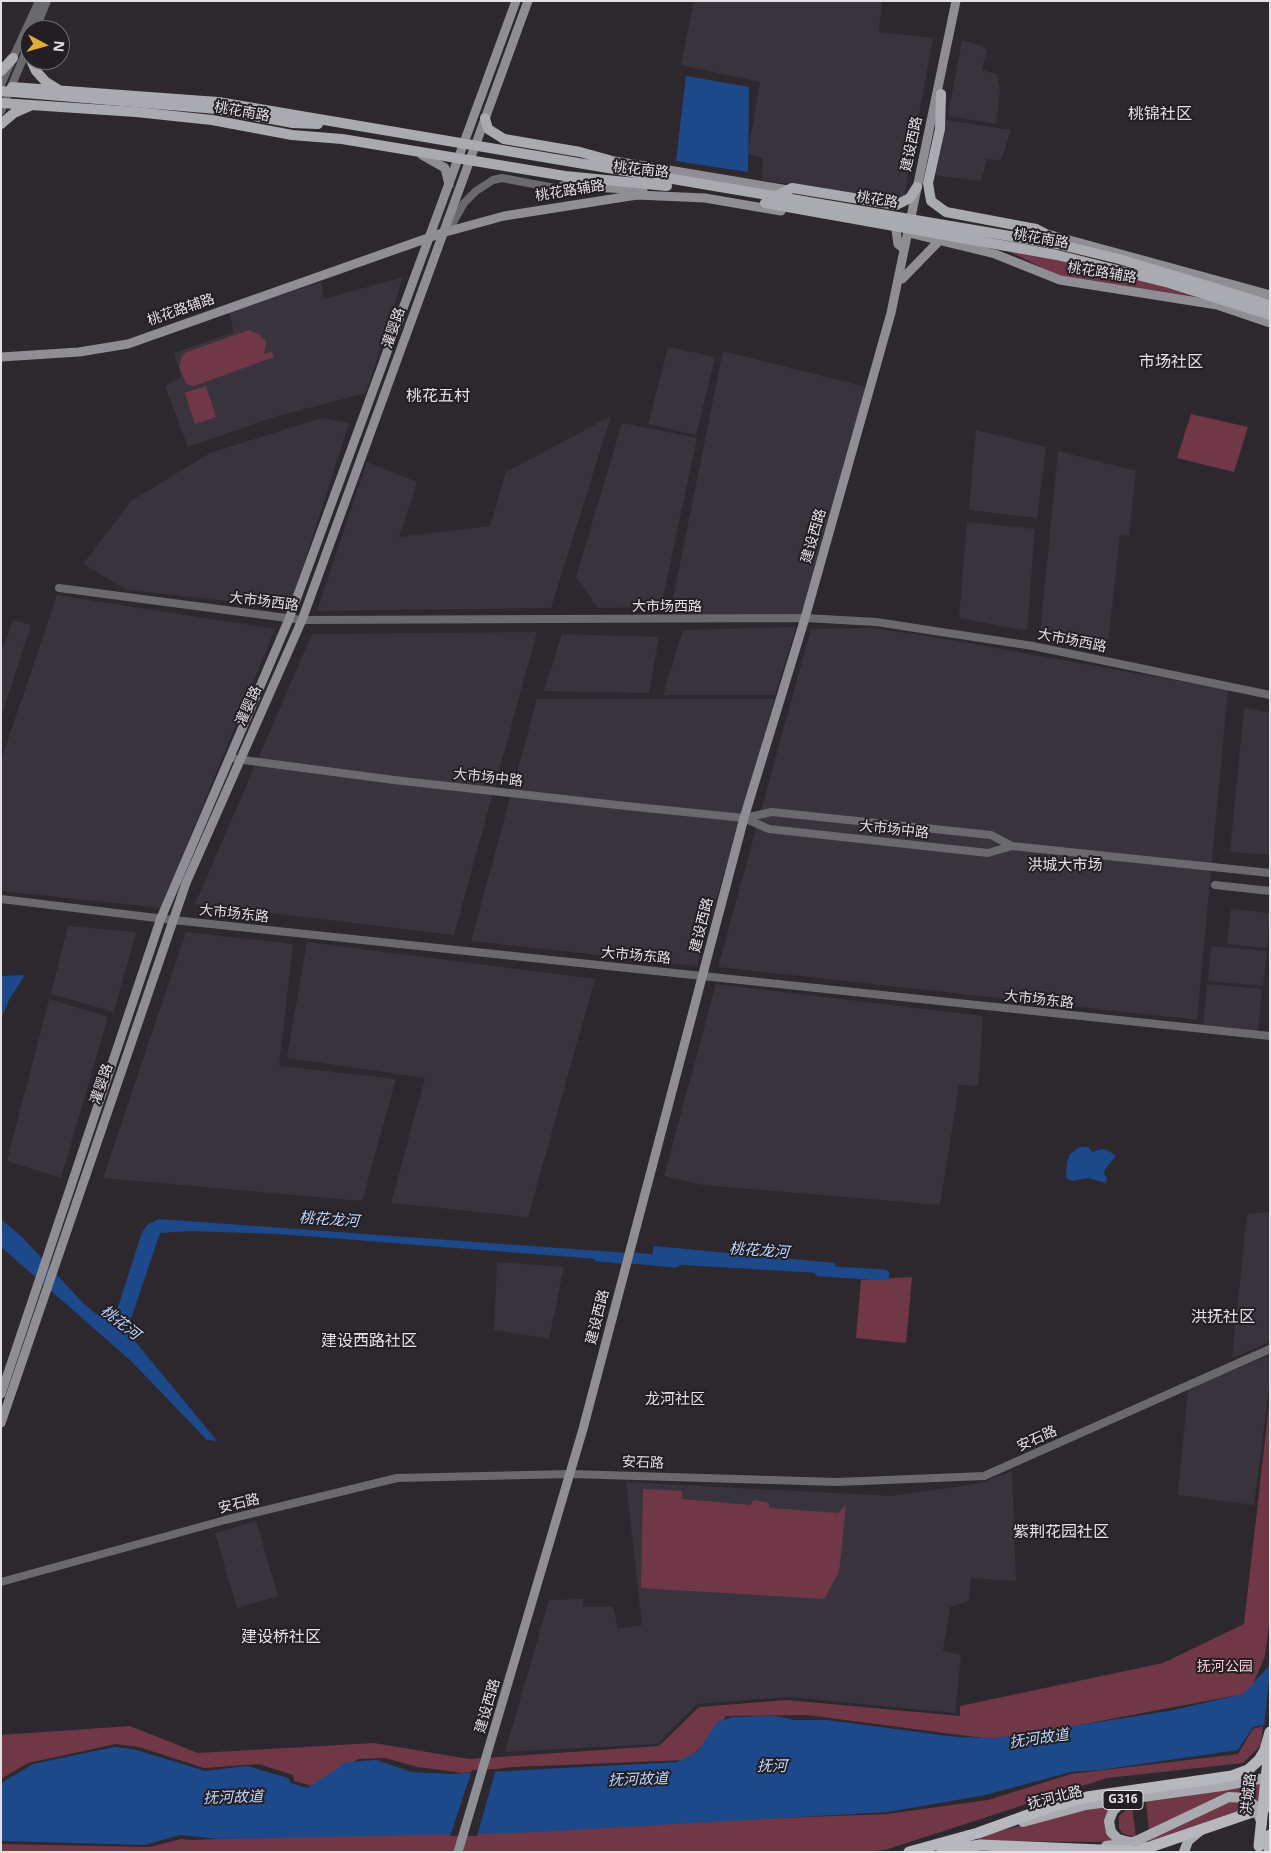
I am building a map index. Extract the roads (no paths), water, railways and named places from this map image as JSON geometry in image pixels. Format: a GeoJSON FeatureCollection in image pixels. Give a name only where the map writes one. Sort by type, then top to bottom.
{"type":"FeatureCollection","features":[{"type":"Feature","properties":{"kind":"highway"},"geometry":{"type":"LineString","coordinates":[[978,1833],[1050,1807],[1088,1797],[1232,1776],[1248,1770],[1265,1750],[1270,1732]]}},
{"type":"Feature","properties":{"kind":"highway","name":"洪城路"},"geometry":{"type":"LineString","coordinates":[[1264,1850],[1262,1823],[1270,1740]]}},
{"type":"Feature","properties":{"kind":"highway"},"geometry":{"type":"LineString","coordinates":[[940,1852],[980,1845],[1124,1851],[1150,1847],[1270,1806]]}},
{"type":"Feature","properties":{"kind":"highway","name":"抚河北路"},"geometry":{"type":"LineString","coordinates":[[909,1852],[978,1833]]}},
{"type":"Feature","properties":{"kind":"highway","name":"洪城路"},"geometry":{"type":"LineString","coordinates":[[1264,1850],[1270,1835]]}},
{"type":"Feature","properties":{"kind":"main road","name":"灌婴路"},"geometry":{"type":"LineString","coordinates":[[1,1423],[186,883],[302,620],[445,232],[464,160],[516,1]]}},
{"type":"Feature","properties":{"kind":"main road","name":"灌婴路"},"geometry":{"type":"LineString","coordinates":[[469,146],[485,118],[528,1]]}},
{"type":"Feature","properties":{"kind":"main road","name":"建设西路"},"geometry":{"type":"LineString","coordinates":[[462,1852],[572,1474],[747,818],[808,618],[895,314],[917,187],[956,1]]}},
{"type":"Feature","properties":{"kind":"main road","name":"建设西路"},"geometry":{"type":"LineString","coordinates":[[808,618],[891,314],[960,1]]}},
{"type":"Feature","properties":{"kind":"main road"},"geometry":{"type":"LineString","coordinates":[[1,71],[13,58]]}},
{"type":"Feature","properties":{"kind":"main road"},"geometry":{"type":"LineString","coordinates":[[36,70],[46,82],[59,90]]}},
{"type":"Feature","properties":{"kind":"main road","name":"桃花南路"},"geometry":{"type":"LineString","coordinates":[[5,86],[218,102],[296,114],[344,125],[469,146]]}},
{"type":"Feature","properties":{"kind":"main road"},"geometry":{"type":"LineString","coordinates":[[941,94],[940,129],[928,183],[931,200],[946,212],[1036,229],[1044,233],[1270,295]]}},
{"type":"Feature","properties":{"kind":"main road"},"geometry":{"type":"LineString","coordinates":[[2,101],[216,112],[293,124],[344,125]]}},
{"type":"Feature","properties":{"kind":"main road","name":"桃花南路"},"geometry":{"type":"LineString","coordinates":[[2,101],[212,120],[292,135],[342,139],[412,150],[564,180],[659,185],[775,201],[1058,255],[1169,283],[1270,314]]}},
{"type":"Feature","properties":{"kind":"main road"},"geometry":{"type":"LineString","coordinates":[[1,124],[14,112],[32,105]]}},
{"type":"Feature","properties":{"kind":"main road"},"geometry":{"type":"LineString","coordinates":[[485,118],[488,129],[504,139],[580,152],[609,160],[788,190]]}},
{"type":"Feature","properties":{"kind":"main road"},"geometry":{"type":"LineString","coordinates":[[293,124],[342,139]]}},
{"type":"Feature","properties":{"kind":"main road"},"geometry":{"type":"LineString","coordinates":[[469,146],[775,201],[792,188],[896,205],[910,198],[917,187]]}},
{"type":"Feature","properties":{"kind":"main road"},"geometry":{"type":"LineString","coordinates":[[412,150],[432,159],[445,168],[449,187]]}},
{"type":"Feature","properties":{"kind":"main road","name":"灌婴路"},"geometry":{"type":"LineString","coordinates":[[1,1394],[161,918],[289,619],[449,187],[464,160]]}},
{"type":"Feature","properties":{"kind":"main road"},"geometry":{"type":"LineString","coordinates":[[587,166],[609,160]]}},
{"type":"Feature","properties":{"kind":"main road","name":"桃花路辅路"},"geometry":{"type":"LineString","coordinates":[[1,357],[79,352],[128,344],[445,232],[504,216],[637,195],[672,195],[705,198],[896,230],[911,227],[940,240],[1011,259],[1060,280],[1217,305],[1270,323]]}},
{"type":"Feature","properties":{"kind":"main road","name":"桃花路"},"geometry":{"type":"LineString","coordinates":[[911,227],[1024,239],[1119,259],[1270,305]]}},
{"type":"Feature","properties":{"kind":"main road"},"geometry":{"type":"LineString","coordinates":[[896,230],[898,244],[904,249]]}},
{"type":"Feature","properties":{"kind":"main road"},"geometry":{"type":"LineString","coordinates":[[1024,239],[1044,233]]}},
{"type":"Feature","properties":{"kind":"main road"},"geometry":{"type":"LineString","coordinates":[[902,279],[940,240]]}},
{"type":"Feature","properties":{"kind":"main road","name":"建设西路"},"geometry":{"type":"LineString","coordinates":[[458,1852],[494,1742]]}},
{"type":"Feature","properties":{"kind":"main road","name":"抚河北路"},"geometry":{"type":"LineString","coordinates":[[978,1833],[1086,1805],[1142,1798],[1270,1777]]}},
{"type":"Feature","properties":{"kind":"main road"},"geometry":{"type":"LineString","coordinates":[[1030,1848],[1099,1846],[1134,1842],[1229,1796],[1246,1798],[1254,1805],[1262,1823]]}},
{"type":"Feature","properties":{"kind":"main road"},"geometry":{"type":"LineString","coordinates":[[1134,1842],[1118,1840],[1111,1832],[1109,1821],[1113,1811],[1118,1806],[1142,1798]]}},
{"type":"Feature","properties":{"kind":"main road"},"geometry":{"type":"LineString","coordinates":[[1184,1852],[1188,1841],[1202,1829]]}},
{"type":"Feature","properties":{"kind":"street"},"geometry":{"type":"LineString","coordinates":[[2,101],[13,58],[39,1]]}},
{"type":"Feature","properties":{"kind":"street"},"geometry":{"type":"LineString","coordinates":[[39,20],[47,1]]}},
{"type":"Feature","properties":{"kind":"street"},"geometry":{"type":"LineString","coordinates":[[5,86],[20,60]]}},
{"type":"Feature","properties":{"kind":"street"},"geometry":{"type":"LineString","coordinates":[[445,232],[464,203],[476,191],[493,180],[502,178],[560,189],[564,180]]}},
{"type":"Feature","properties":{"kind":"street","name":"大市场西路"},"geometry":{"type":"LineString","coordinates":[[59,588],[302,620],[808,618],[876,622],[937,630],[1042,648],[1270,695]]}},
{"type":"Feature","properties":{"kind":"street","name":"大市场中路"},"geometry":{"type":"LineString","coordinates":[[229,758],[394,780],[747,818],[772,812],[991,835],[1012,846],[1270,873]]}},
{"type":"Feature","properties":{"kind":"street","name":"大市场中路"},"geometry":{"type":"LineString","coordinates":[[747,818],[769,829],[988,853],[1012,846]]}},
{"type":"Feature","properties":{"kind":"street"},"geometry":{"type":"LineString","coordinates":[[1215,885],[1270,891]]}},
{"type":"Feature","properties":{"kind":"street","name":"大市场东路"},"geometry":{"type":"LineString","coordinates":[[1,899],[173,920],[1270,1036]]}},
{"type":"Feature","properties":{"kind":"street","name":"安石路"},"geometry":{"type":"LineString","coordinates":[[1,1582],[225,1520],[397,1478],[572,1474],[837,1482],[984,1476],[1270,1349]]}},
{"type":"Feature","properties":{"kind":"water"},"geometry":{"type":"Polygon","coordinates":[[[686,76],[749,87],[748,172],[676,161],[686,76]]]}},
{"type":"Feature","properties":{"kind":"water"},"geometry":{"type":"Polygon","coordinates":[[[25,975],[9,1000],[1,1019],[1,976],[25,975]]]}},
{"type":"Feature","properties":{"kind":"water"},"geometry":{"type":"Polygon","coordinates":[[[1080,1147],[1088,1147],[1092,1152],[1102,1149],[1116,1156],[1105,1169],[1106,1183],[1088,1178],[1072,1181],[1066,1178],[1067,1162],[1070,1154],[1080,1147]]]}},
{"type":"Feature","properties":{"kind":"water","name":"桃花河"},"geometry":{"type":"Polygon","coordinates":[[[1,1219],[23,1238],[84,1304],[98,1315],[110,1314],[118,1307],[142,1232],[147,1225],[159,1219],[600,1251],[622,1261],[278,1234],[190,1231],[160,1233],[130,1322],[130,1335],[217,1441],[207,1440],[131,1361],[1,1247],[1,1219]]]}},
{"type":"Feature","properties":{"kind":"water"},"geometry":{"type":"Polygon","coordinates":[[[654,1246],[835,1263],[835,1274],[666,1264],[652,1256],[654,1246]]]}},
{"type":"Feature","properties":{"kind":"water","name":"抚河"},"geometry":{"type":"Polygon","coordinates":[[[1270,1665],[1270,1724],[1253,1727],[1238,1750],[1100,1770],[1071,1772],[985,1795],[888,1812],[519,1833],[219,1839],[180,1835],[144,1845],[1,1841],[1,1783],[33,1764],[114,1747],[133,1749],[205,1771],[247,1766],[288,1778],[291,1783],[307,1788],[347,1762],[376,1760],[412,1772],[451,1774],[677,1762],[698,1751],[717,1722],[732,1717],[776,1716],[793,1720],[827,1720],[956,1737],[996,1738],[1169,1711],[1243,1694],[1270,1665]]]}},
{"type":"Feature","properties":{"kind":"waterway","name":"桃花龙河"},"geometry":{"type":"LineString","coordinates":[[598,1256],[621,1258]]}},
{"type":"Feature","properties":{"kind":"waterway","name":"桃花龙河"},"geometry":{"type":"LineString","coordinates":[[632,1258],[675,1262]]}},
{"type":"Feature","properties":{"kind":"waterway","name":"桃花龙河"},"geometry":{"type":"LineString","coordinates":[[820,1271],[884,1275]]}},
{"type":"Feature","properties":{"kind":"district","name":"桃锦社区"},"geometry":{"type":"Point","coordinates":[1160,114]}},
{"type":"Feature","properties":{"kind":"district","name":"市场社区"},"geometry":{"type":"Point","coordinates":[1171,362]}},
{"type":"Feature","properties":{"kind":"district","name":"桃花五村"},"geometry":{"type":"Point","coordinates":[438,396]}},
{"type":"Feature","properties":{"kind":"district","name":"洪城大市场"},"geometry":{"type":"Point","coordinates":[1065,866]}},
{"type":"Feature","properties":{"kind":"district","name":"洪抚社区"},"geometry":{"type":"Point","coordinates":[1223,1317]}},
{"type":"Feature","properties":{"kind":"district","name":"建设西路社区"},"geometry":{"type":"Point","coordinates":[369,1341]}},
{"type":"Feature","properties":{"kind":"district","name":"龙河社区"},"geometry":{"type":"Point","coordinates":[675,1400]}},
{"type":"Feature","properties":{"kind":"district","name":"紫荆花园社区"},"geometry":{"type":"Point","coordinates":[1061,1532]}},
{"type":"Feature","properties":{"kind":"district","name":"建设桥社区"},"geometry":{"type":"Point","coordinates":[281,1637]}},
{"type":"Feature","properties":{"kind":"park label","name":"抚河公园"},"geometry":{"type":"Point","coordinates":[1225,1667]}},
{"type":"Feature","properties":{"kind":"water label","name":"抚河故道"},"geometry":{"type":"Point","coordinates":[1039,1739]}},
{"type":"Feature","properties":{"kind":"water label","name":"抚河故道"},"geometry":{"type":"Point","coordinates":[638,1780]}},
{"type":"Feature","properties":{"kind":"water label","name":"抚河故道"},"geometry":{"type":"Point","coordinates":[233,1798]}}]}
